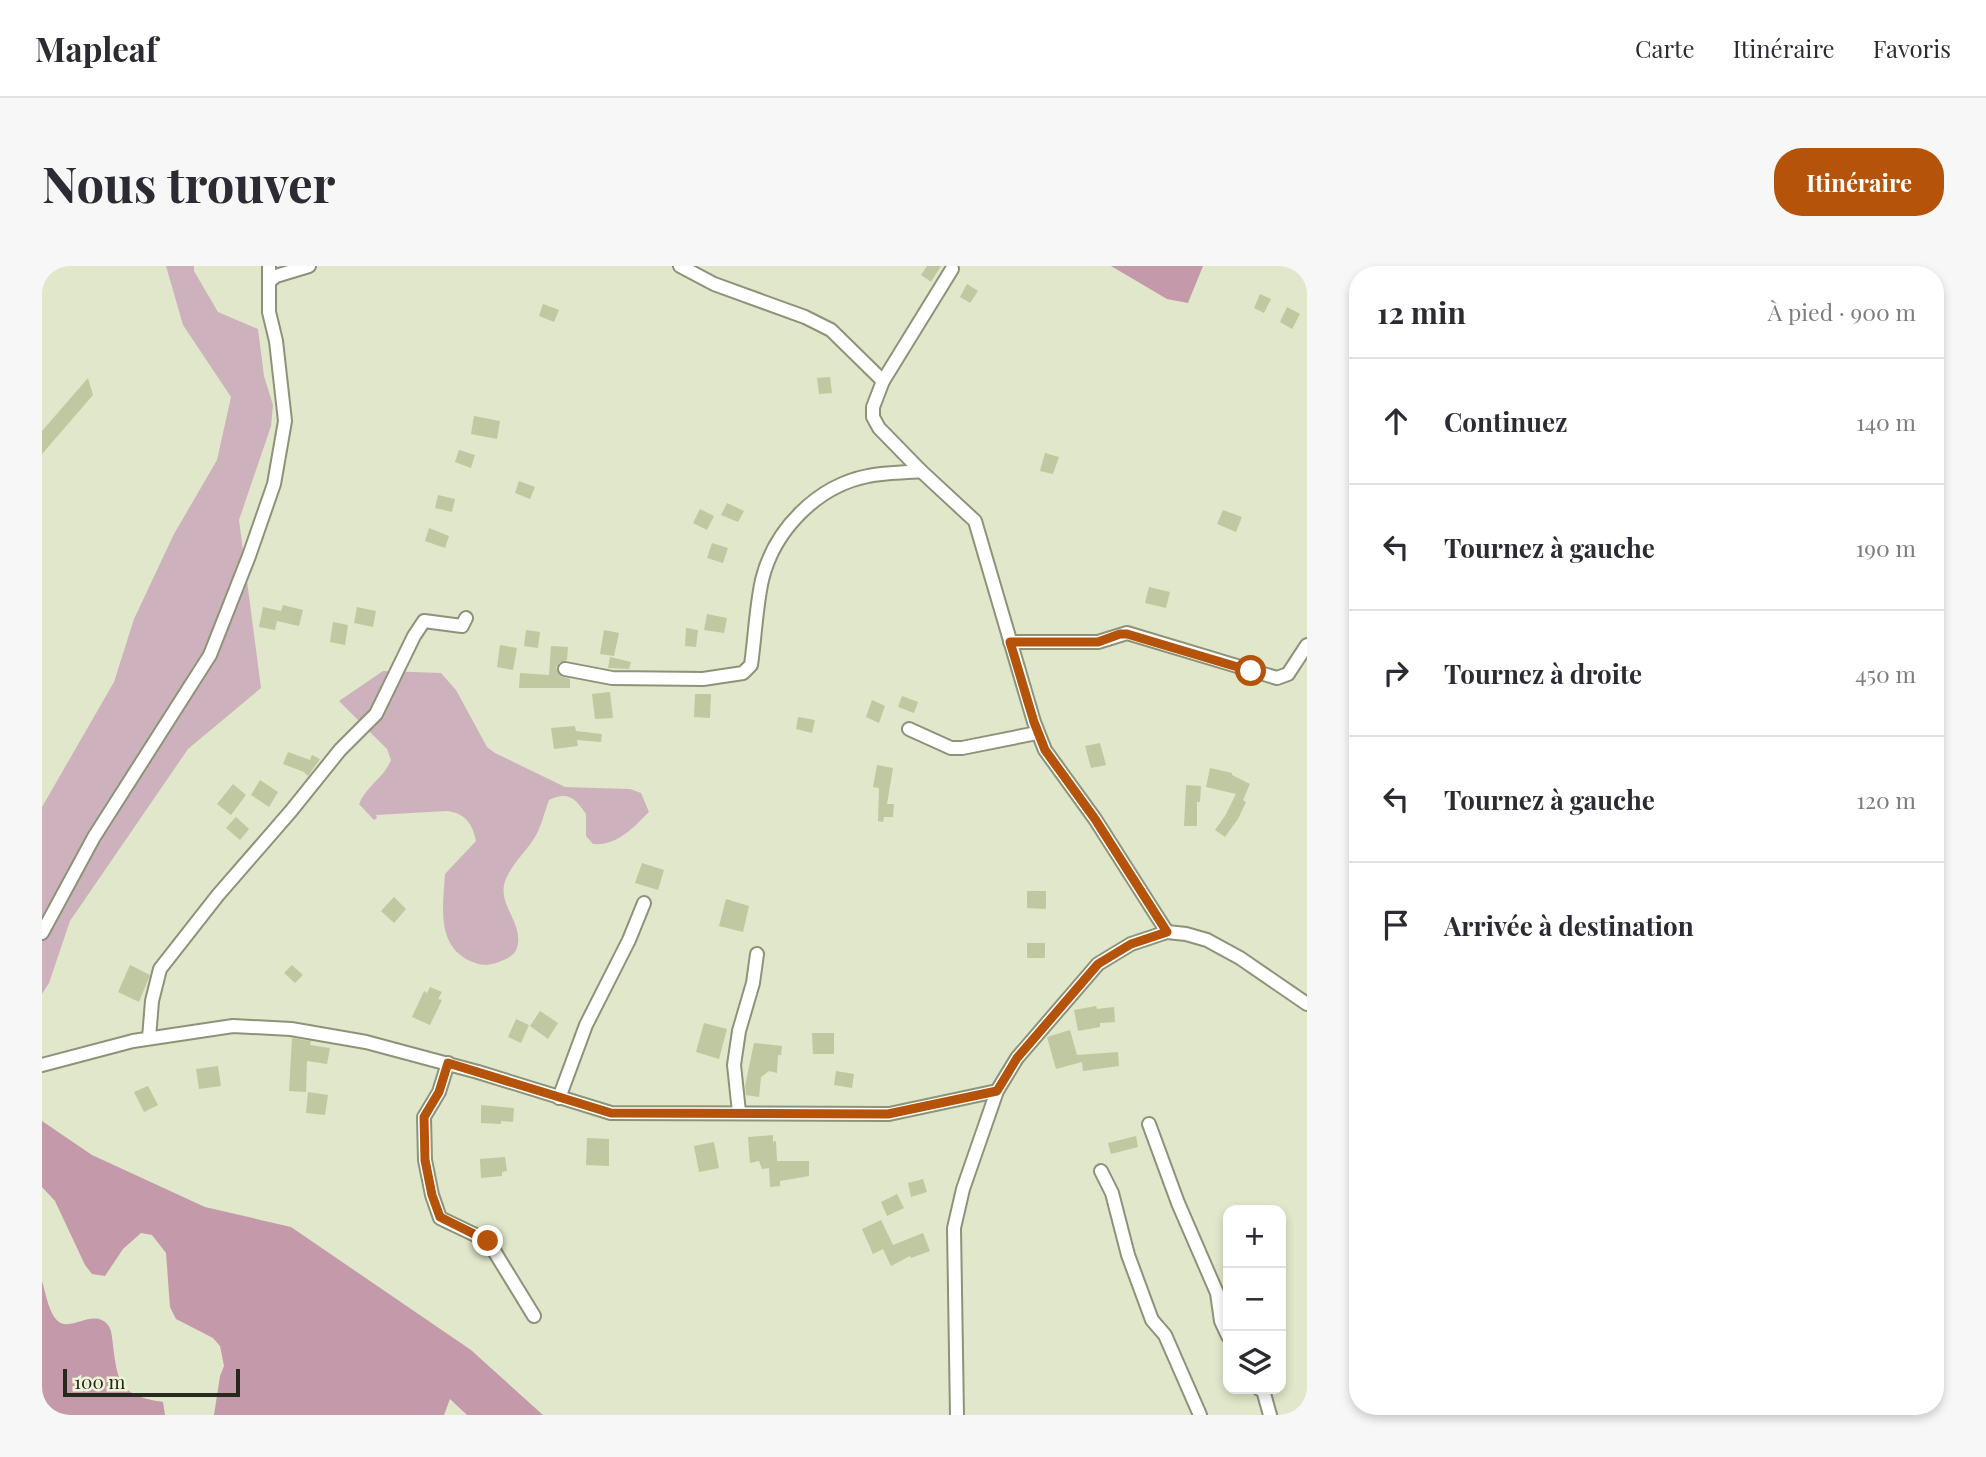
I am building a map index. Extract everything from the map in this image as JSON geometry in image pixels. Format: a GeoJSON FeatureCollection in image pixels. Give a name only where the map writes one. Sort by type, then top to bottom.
{"type":"FeatureCollection","features":[{"type":"Feature","properties":{"kind":"street"},"geometry":{"type":"LineString","coordinates":[[42,933],[93,837],[210,655],[274,484],[285,422],[276,341],[269,312],[269,266]]}},
{"type":"Feature","properties":{"kind":"street"},"geometry":{"type":"LineString","coordinates":[[270,281],[276,276],[309,266]]}},
{"type":"Feature","properties":{"kind":"street"},"geometry":{"type":"LineString","coordinates":[[680,266],[714,284],[805,317],[831,330],[883,381]]}},
{"type":"Feature","properties":{"kind":"street"},"geometry":{"type":"LineString","coordinates":[[952,269],[883,381],[873,407],[873,417],[879,428],[921,471],[975,521],[1037,733],[1045,750],[1095,819],[1167,932]]}},
{"type":"Feature","properties":{"kind":"street"},"geometry":{"type":"LineString","coordinates":[[565,669],[612,678],[703,679],[743,673],[751,665],[762,579],[777,541],[795,518],[813,501],[844,483],[868,476],[921,471]]}},
{"type":"Feature","properties":{"kind":"street"},"geometry":{"type":"LineString","coordinates":[[149,1038],[152,1001],[160,970],[218,895],[340,750],[376,714],[424,621],[462,626],[466,618]]}},
{"type":"Feature","properties":{"kind":"street"},"geometry":{"type":"LineString","coordinates":[[1010,642],[1098,642],[1127,634],[1277,678],[1288,674],[1307,645]]}},
{"type":"Feature","properties":{"kind":"street"},"geometry":{"type":"LineString","coordinates":[[909,729],[951,748],[1037,733]]}},
{"type":"Feature","properties":{"kind":"street"},"geometry":{"type":"LineString","coordinates":[[559,1098],[586,1025],[629,940],[644,903]]}},
{"type":"Feature","properties":{"kind":"street"},"geometry":{"type":"LineString","coordinates":[[957,1415],[954,1228],[963,1189],[997,1091],[1017,1058],[1098,964],[1131,944],[1167,932],[1207,940],[1240,958],[1307,1004]]}},
{"type":"Feature","properties":{"kind":"street"},"geometry":{"type":"LineString","coordinates":[[739,1112],[734,1065],[757,954]]}},
{"type":"Feature","properties":{"kind":"street"},"geometry":{"type":"LineString","coordinates":[[42,1065],[149,1038],[233,1026],[291,1029],[366,1042],[448,1063],[611,1113],[888,1114],[997,1091]]}},
{"type":"Feature","properties":{"kind":"street"},"geometry":{"type":"LineString","coordinates":[[448,1063],[439,1092],[424,1117],[425,1160],[432,1195],[440,1217],[488,1241],[534,1316]]}},
{"type":"Feature","properties":{"kind":"street"},"geometry":{"type":"LineString","coordinates":[[1149,1124],[1178,1203],[1217,1293],[1221,1321],[1226,1331]]}},
{"type":"Feature","properties":{"kind":"street"},"geometry":{"type":"LineString","coordinates":[[1101,1171],[1118,1212],[1139,1289],[1152,1320],[1165,1335],[1200,1415]]}},
{"type":"Feature","properties":{"kind":"street"},"geometry":{"type":"LineString","coordinates":[[1264,1394],[1269,1415]]}},
{"type":"Feature","properties":{"kind":"shaded area"},"geometry":{"type":"Polygon","coordinates":[[[166,266],[194,266],[194,271],[218,312],[258,329],[264,376],[273,405],[271,426],[239,520],[261,688],[188,749],[70,921],[49,983],[42,994],[42,807],[114,682],[134,619],[174,534],[217,460],[231,397],[183,325],[166,266]]]}},
{"type":"Feature","properties":{"kind":"shaded area"},"geometry":{"type":"Polygon","coordinates":[[[1111,266],[1203,266],[1188,303],[1167,299],[1111,266]]]}},
{"type":"Feature","properties":{"kind":"shaded area"},"geometry":{"type":"Polygon","coordinates":[[[383,671],[441,673],[456,690],[487,747],[495,753],[565,787],[630,789],[641,793],[649,812],[631,830],[617,839],[593,844],[586,836],[586,814],[578,804],[566,796],[549,800],[536,836],[513,867],[504,885],[505,901],[515,924],[518,940],[514,954],[502,961],[486,965],[470,961],[459,954],[451,945],[444,924],[445,874],[476,841],[467,820],[459,814],[447,811],[376,815],[374,820],[359,804],[391,760],[387,749],[339,701],[383,671]]]}},
{"type":"Feature","properties":{"kind":"shaded area"},"geometry":{"type":"Polygon","coordinates":[[[42,1121],[92,1155],[205,1207],[291,1227],[471,1350],[543,1415],[467,1415],[450,1399],[444,1415],[214,1415],[224,1366],[220,1346],[213,1338],[176,1319],[170,1307],[166,1253],[152,1235],[141,1233],[123,1249],[105,1276],[92,1274],[85,1265],[55,1201],[42,1187],[42,1121]]]}},
{"type":"Feature","properties":{"kind":"shaded area"},"geometry":{"type":"Polygon","coordinates":[[[42,1281],[50,1309],[57,1321],[71,1324],[94,1319],[108,1325],[112,1334],[117,1370],[124,1386],[138,1396],[163,1402],[165,1415],[42,1415],[42,1281]]]}},
{"type":"Feature","properties":{"kind":"building"},"geometry":{"type":"Polygon","coordinates":[[[927,266],[941,266],[931,282],[921,275],[927,266]]]}},
{"type":"Feature","properties":{"kind":"building"},"geometry":{"type":"Polygon","coordinates":[[[967,284],[978,291],[970,303],[960,297],[967,284]]]}},
{"type":"Feature","properties":{"kind":"building"},"geometry":{"type":"Polygon","coordinates":[[[1260,294],[1271,299],[1264,313],[1254,308],[1260,294]]]}},
{"type":"Feature","properties":{"kind":"building"},"geometry":{"type":"Polygon","coordinates":[[[543,304],[559,310],[554,322],[539,316],[543,304]]]}},
{"type":"Feature","properties":{"kind":"building"},"geometry":{"type":"Polygon","coordinates":[[[1287,307],[1300,314],[1292,329],[1280,322],[1287,307]]]}},
{"type":"Feature","properties":{"kind":"building"},"geometry":{"type":"Polygon","coordinates":[[[830,377],[832,393],[819,394],[817,378],[830,377]]]}},
{"type":"Feature","properties":{"kind":"building"},"geometry":{"type":"Polygon","coordinates":[[[88,378],[93,395],[42,454],[42,431],[88,378]]]}},
{"type":"Feature","properties":{"kind":"building"},"geometry":{"type":"Polygon","coordinates":[[[474,416],[500,421],[497,439],[471,434],[474,416]]]}},
{"type":"Feature","properties":{"kind":"building"},"geometry":{"type":"Polygon","coordinates":[[[459,450],[475,455],[471,468],[455,462],[459,450]]]}},
{"type":"Feature","properties":{"kind":"building"},"geometry":{"type":"Polygon","coordinates":[[[1045,453],[1059,457],[1053,474],[1040,471],[1045,453]]]}},
{"type":"Feature","properties":{"kind":"building"},"geometry":{"type":"Polygon","coordinates":[[[519,481],[535,487],[530,499],[515,493],[519,481]]]}},
{"type":"Feature","properties":{"kind":"building"},"geometry":{"type":"Polygon","coordinates":[[[438,495],[455,499],[452,512],[435,508],[438,495]]]}},
{"type":"Feature","properties":{"kind":"building"},"geometry":{"type":"Polygon","coordinates":[[[727,503],[744,511],[738,522],[721,515],[727,503]]]}},
{"type":"Feature","properties":{"kind":"building"},"geometry":{"type":"Polygon","coordinates":[[[700,509],[714,516],[707,530],[693,523],[700,509]]]}},
{"type":"Feature","properties":{"kind":"building"},"geometry":{"type":"Polygon","coordinates":[[[1223,510],[1242,517],[1236,532],[1217,524],[1223,510]]]}},
{"type":"Feature","properties":{"kind":"building"},"geometry":{"type":"Polygon","coordinates":[[[429,528],[449,536],[445,548],[425,541],[429,528]]]}},
{"type":"Feature","properties":{"kind":"building"},"geometry":{"type":"Polygon","coordinates":[[[712,543],[728,548],[723,563],[707,558],[712,543]]]}},
{"type":"Feature","properties":{"kind":"building"},"geometry":{"type":"Polygon","coordinates":[[[1149,587],[1170,592],[1166,608],[1145,603],[1149,587]]]}},
{"type":"Feature","properties":{"kind":"building"},"geometry":{"type":"Polygon","coordinates":[[[283,605],[303,610],[299,626],[277,621],[275,630],[259,627],[263,607],[281,611],[283,605]]]}},
{"type":"Feature","properties":{"kind":"building"},"geometry":{"type":"Polygon","coordinates":[[[357,607],[376,611],[373,627],[354,623],[357,607]]]}},
{"type":"Feature","properties":{"kind":"building"},"geometry":{"type":"Polygon","coordinates":[[[707,614],[727,618],[724,633],[704,630],[707,614]]]}},
{"type":"Feature","properties":{"kind":"building"},"geometry":{"type":"Polygon","coordinates":[[[333,622],[348,625],[345,645],[330,642],[333,622]]]}},
{"type":"Feature","properties":{"kind":"building"},"geometry":{"type":"Polygon","coordinates":[[[686,628],[698,630],[696,647],[685,646],[686,628]]]}},
{"type":"Feature","properties":{"kind":"building"},"geometry":{"type":"Polygon","coordinates":[[[526,630],[540,632],[538,648],[524,646],[526,630]]]}},
{"type":"Feature","properties":{"kind":"building"},"geometry":{"type":"Polygon","coordinates":[[[604,630],[619,633],[614,656],[600,654],[604,630]]]}},
{"type":"Feature","properties":{"kind":"building"},"geometry":{"type":"Polygon","coordinates":[[[500,645],[517,648],[513,670],[497,667],[500,645]]]}},
{"type":"Feature","properties":{"kind":"building"},"geometry":{"type":"Polygon","coordinates":[[[551,646],[568,647],[567,660],[559,663],[556,668],[560,676],[570,679],[570,688],[519,688],[520,673],[549,675],[551,646]]]}},
{"type":"Feature","properties":{"kind":"building"},"geometry":{"type":"Polygon","coordinates":[[[610,657],[631,662],[629,669],[608,668],[610,657]]]}},
{"type":"Feature","properties":{"kind":"building"},"geometry":{"type":"Polygon","coordinates":[[[610,692],[613,718],[595,719],[592,694],[610,692]]]}},
{"type":"Feature","properties":{"kind":"building"},"geometry":{"type":"Polygon","coordinates":[[[695,694],[711,694],[710,718],[694,717],[695,694]]]}},
{"type":"Feature","properties":{"kind":"building"},"geometry":{"type":"Polygon","coordinates":[[[902,696],[918,702],[914,713],[898,707],[902,696]]]}},
{"type":"Feature","properties":{"kind":"building"},"geometry":{"type":"Polygon","coordinates":[[[872,700],[885,706],[879,723],[866,717],[872,700]]]}},
{"type":"Feature","properties":{"kind":"building"},"geometry":{"type":"Polygon","coordinates":[[[798,717],[815,720],[812,733],[796,729],[798,717]]]}},
{"type":"Feature","properties":{"kind":"building"},"geometry":{"type":"Polygon","coordinates":[[[575,726],[576,731],[602,734],[601,742],[577,740],[578,746],[554,749],[551,728],[575,726]]]}},
{"type":"Feature","properties":{"kind":"building"},"geometry":{"type":"Polygon","coordinates":[[[1100,743],[1106,765],[1091,768],[1085,746],[1100,743]]]}},
{"type":"Feature","properties":{"kind":"building"},"geometry":{"type":"Polygon","coordinates":[[[288,752],[310,760],[312,755],[320,759],[308,776],[283,764],[288,752]]]}},
{"type":"Feature","properties":{"kind":"building"},"geometry":{"type":"Polygon","coordinates":[[[877,765],[893,768],[887,804],[894,804],[893,817],[884,817],[883,822],[878,821],[879,788],[873,787],[877,765]]]}},
{"type":"Feature","properties":{"kind":"building"},"geometry":{"type":"Polygon","coordinates":[[[1210,768],[1232,773],[1250,784],[1238,819],[1225,837],[1215,830],[1236,794],[1206,787],[1210,768]]]}},
{"type":"Feature","properties":{"kind":"building"},"geometry":{"type":"Polygon","coordinates":[[[260,780],[278,792],[269,807],[251,795],[260,780]]]}},
{"type":"Feature","properties":{"kind":"building"},"geometry":{"type":"Polygon","coordinates":[[[233,784],[246,795],[231,815],[217,804],[233,784]]]}},
{"type":"Feature","properties":{"kind":"building"},"geometry":{"type":"Polygon","coordinates":[[[1186,785],[1201,786],[1200,802],[1197,802],[1197,826],[1184,826],[1186,785]]]}},
{"type":"Feature","properties":{"kind":"building"},"geometry":{"type":"Polygon","coordinates":[[[236,817],[249,829],[240,840],[226,828],[236,817]]]}},
{"type":"Feature","properties":{"kind":"building"},"geometry":{"type":"Polygon","coordinates":[[[642,863],[664,870],[658,890],[635,883],[642,863]]]}},
{"type":"Feature","properties":{"kind":"building"},"geometry":{"type":"Polygon","coordinates":[[[1027,891],[1046,891],[1046,909],[1027,908],[1027,891]]]}},
{"type":"Feature","properties":{"kind":"building"},"geometry":{"type":"Polygon","coordinates":[[[394,897],[406,909],[394,923],[381,911],[394,897]]]}},
{"type":"Feature","properties":{"kind":"building"},"geometry":{"type":"Polygon","coordinates":[[[726,899],[749,906],[743,932],[719,926],[726,899]]]}},
{"type":"Feature","properties":{"kind":"building"},"geometry":{"type":"Polygon","coordinates":[[[1027,943],[1045,943],[1045,958],[1027,958],[1027,943]]]}},
{"type":"Feature","properties":{"kind":"building"},"geometry":{"type":"Polygon","coordinates":[[[130,965],[150,975],[139,1002],[118,992],[130,965]]]}},
{"type":"Feature","properties":{"kind":"building"},"geometry":{"type":"Polygon","coordinates":[[[292,965],[303,975],[295,983],[284,973],[292,965]]]}},
{"type":"Feature","properties":{"kind":"building"},"geometry":{"type":"Polygon","coordinates":[[[430,987],[442,992],[438,999],[442,1000],[430,1025],[412,1017],[424,991],[427,993],[430,987]]]}},
{"type":"Feature","properties":{"kind":"building"},"geometry":{"type":"Polygon","coordinates":[[[1096,1006],[1097,1009],[1114,1007],[1115,1022],[1100,1023],[1100,1027],[1078,1031],[1074,1010],[1096,1006]]]}},
{"type":"Feature","properties":{"kind":"building"},"geometry":{"type":"Polygon","coordinates":[[[540,1011],[558,1023],[548,1039],[530,1026],[540,1011]]]}},
{"type":"Feature","properties":{"kind":"building"},"geometry":{"type":"Polygon","coordinates":[[[516,1019],[529,1025],[521,1043],[508,1037],[516,1019]]]}},
{"type":"Feature","properties":{"kind":"building"},"geometry":{"type":"Polygon","coordinates":[[[704,1023],[727,1029],[719,1059],[696,1052],[704,1023]]]}},
{"type":"Feature","properties":{"kind":"building"},"geometry":{"type":"Polygon","coordinates":[[[1070,1030],[1077,1055],[1118,1052],[1119,1066],[1083,1071],[1082,1062],[1056,1069],[1047,1037],[1070,1030]]]}},
{"type":"Feature","properties":{"kind":"building"},"geometry":{"type":"Polygon","coordinates":[[[812,1033],[834,1033],[834,1054],[813,1054],[812,1033]]]}},
{"type":"Feature","properties":{"kind":"building"},"geometry":{"type":"Polygon","coordinates":[[[292,1038],[311,1041],[310,1045],[330,1048],[327,1064],[307,1061],[306,1092],[289,1091],[292,1038]]]}},
{"type":"Feature","properties":{"kind":"building"},"geometry":{"type":"Polygon","coordinates":[[[754,1043],[782,1046],[781,1055],[778,1055],[777,1073],[769,1071],[761,1077],[759,1097],[746,1095],[745,1086],[754,1043]]]}},
{"type":"Feature","properties":{"kind":"building"},"geometry":{"type":"Polygon","coordinates":[[[218,1066],[221,1086],[199,1089],[196,1069],[218,1066]]]}},
{"type":"Feature","properties":{"kind":"building"},"geometry":{"type":"Polygon","coordinates":[[[836,1071],[854,1074],[852,1088],[834,1085],[836,1071]]]}},
{"type":"Feature","properties":{"kind":"building"},"geometry":{"type":"Polygon","coordinates":[[[148,1086],[158,1105],[144,1112],[134,1092],[148,1086]]]}},
{"type":"Feature","properties":{"kind":"building"},"geometry":{"type":"Polygon","coordinates":[[[308,1092],[328,1095],[325,1115],[306,1113],[308,1092]]]}},
{"type":"Feature","properties":{"kind":"building"},"geometry":{"type":"Polygon","coordinates":[[[481,1105],[514,1108],[513,1122],[481,1123],[481,1105]]]}},
{"type":"Feature","properties":{"kind":"building"},"geometry":{"type":"Polygon","coordinates":[[[773,1135],[777,1161],[809,1161],[809,1176],[780,1181],[780,1186],[770,1187],[769,1168],[762,1169],[759,1161],[750,1163],[748,1137],[773,1135]]]}},
{"type":"Feature","properties":{"kind":"building"},"geometry":{"type":"Polygon","coordinates":[[[1136,1136],[1138,1147],[1111,1154],[1108,1143],[1136,1136]]]}},
{"type":"Feature","properties":{"kind":"building"},"geometry":{"type":"Polygon","coordinates":[[[587,1138],[609,1139],[609,1166],[586,1165],[587,1138]]]}},
{"type":"Feature","properties":{"kind":"building"},"geometry":{"type":"Polygon","coordinates":[[[714,1142],[719,1168],[699,1172],[694,1146],[714,1142]]]}},
{"type":"Feature","properties":{"kind":"building"},"geometry":{"type":"Polygon","coordinates":[[[505,1157],[507,1171],[502,1172],[502,1176],[481,1178],[480,1159],[505,1157]]]}},
{"type":"Feature","properties":{"kind":"building"},"geometry":{"type":"Polygon","coordinates":[[[923,1179],[927,1192],[911,1197],[908,1183],[923,1179]]]}},
{"type":"Feature","properties":{"kind":"building"},"geometry":{"type":"Polygon","coordinates":[[[897,1194],[904,1208],[887,1216],[881,1202],[897,1194]]]}},
{"type":"Feature","properties":{"kind":"building"},"geometry":{"type":"Polygon","coordinates":[[[881,1220],[893,1245],[923,1233],[930,1251],[911,1258],[910,1256],[891,1266],[883,1249],[873,1254],[862,1229],[881,1220]]]}},
{"type":"Feature","properties":{"kind":"route"},"geometry":{"type":"LineString","coordinates":[[488,1241],[457,1228],[440,1217],[432,1195],[425,1160],[424,1117],[439,1092],[448,1063],[611,1113],[888,1114],[997,1091],[1017,1058],[1098,964],[1131,944],[1167,932],[1095,819],[1045,750],[1037,733],[1010,642],[1098,642],[1127,634],[1251,671]]}}]}
